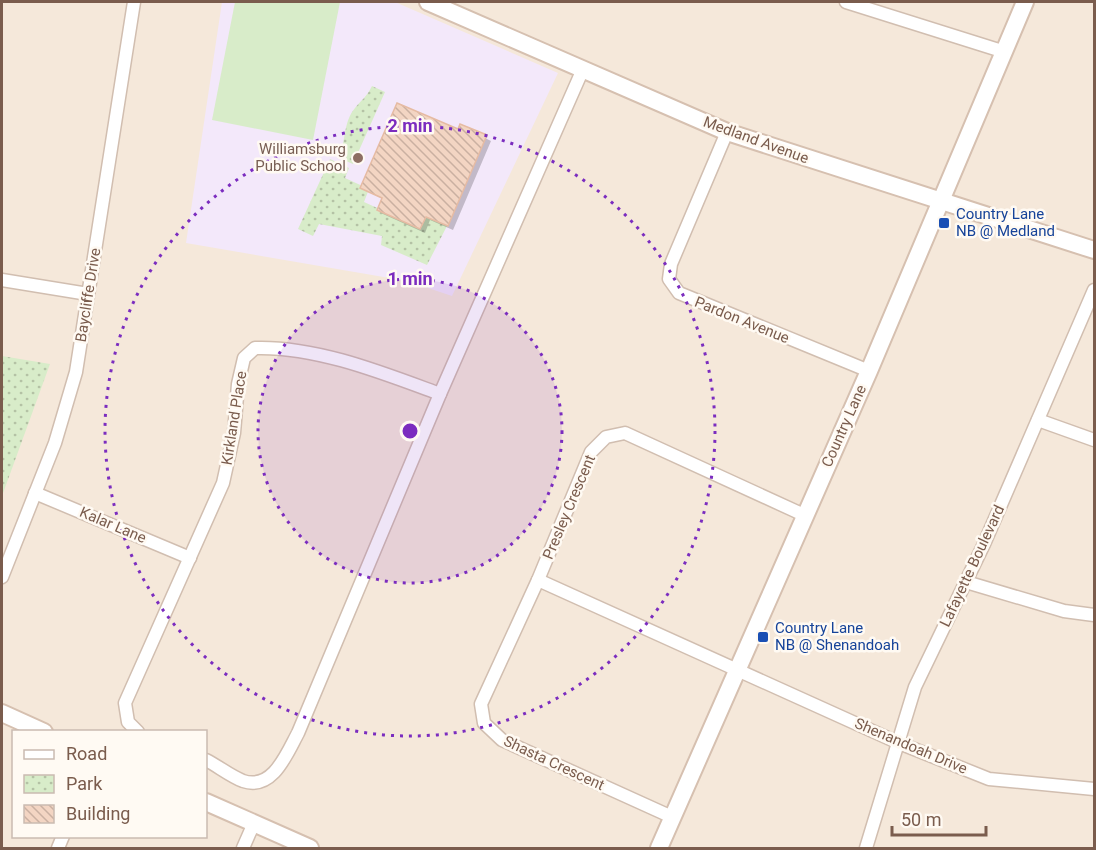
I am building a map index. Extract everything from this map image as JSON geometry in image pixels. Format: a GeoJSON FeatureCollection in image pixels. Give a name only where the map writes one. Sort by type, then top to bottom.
{"type":"FeatureCollection","features":[{"type":"Feature","properties":{"kind":"street","name":"Baycliffe Drive"},"geometry":{"type":"LineString","coordinates":[[2,577],[55,443],[76,372],[134,2]]}},
{"type":"Feature","properties":{"kind":"street","name":"Medland Avenue"},"geometry":{"type":"LineString","coordinates":[[428,2],[727,132],[1095,250]]}},
{"type":"Feature","properties":{"kind":"street"},"geometry":{"type":"LineString","coordinates":[[846,2],[1005,52]]}},
{"type":"Feature","properties":{"kind":"street","name":"Country Lane"},"geometry":{"type":"LineString","coordinates":[[659,849],[869,371],[1025,2]]}},
{"type":"Feature","properties":{"kind":"street"},"geometry":{"type":"LineString","coordinates":[[207,761],[243,781],[255,782],[274,774],[281,766],[298,733],[440,394],[583,69]]}},
{"type":"Feature","properties":{"kind":"street","name":"Pardon Avenue"},"geometry":{"type":"LineString","coordinates":[[727,132],[671,264],[669,279],[680,293],[869,371]]}},
{"type":"Feature","properties":{"kind":"street"},"geometry":{"type":"LineString","coordinates":[[2,280],[88,294]]}},
{"type":"Feature","properties":{"kind":"street","name":"Lafayette Boulevard"},"geometry":{"type":"LineString","coordinates":[[866,849],[915,687],[966,582],[1095,290]]}},
{"type":"Feature","properties":{"kind":"street","name":"Kirkland Place"},"geometry":{"type":"LineString","coordinates":[[136,730],[128,723],[125,703],[223,483],[234,433],[238,384],[244,358],[255,348],[274,347],[363,366],[440,394]]}},
{"type":"Feature","properties":{"kind":"street"},"geometry":{"type":"LineString","coordinates":[[1038,420],[1095,440]]}},
{"type":"Feature","properties":{"kind":"street","name":"Presley Crescent"},"geometry":{"type":"LineString","coordinates":[[538,580],[591,452],[606,437],[624,434],[804,515]]}},
{"type":"Feature","properties":{"kind":"street","name":"Kalar Lane"},"geometry":{"type":"LineString","coordinates":[[35,493],[190,558]]}},
{"type":"Feature","properties":{"kind":"street"},"geometry":{"type":"LineString","coordinates":[[538,580],[737,668]]}},
{"type":"Feature","properties":{"kind":"street","name":"Shasta Crescent"},"geometry":{"type":"LineString","coordinates":[[538,580],[481,704],[484,723],[502,740],[672,817]]}},
{"type":"Feature","properties":{"kind":"street"},"geometry":{"type":"LineString","coordinates":[[966,582],[1064,611],[1095,615]]}},
{"type":"Feature","properties":{"kind":"street","name":"Shenandoah Drive"},"geometry":{"type":"LineString","coordinates":[[737,668],[899,743],[989,779],[1095,789]]}},
{"type":"Feature","properties":{"kind":"street"},"geometry":{"type":"LineString","coordinates":[[2,713],[40,730]]}},
{"type":"Feature","properties":{"kind":"street"},"geometry":{"type":"LineString","coordinates":[[207,802],[310,849]]}},
{"type":"Feature","properties":{"kind":"street"},"geometry":{"type":"LineString","coordinates":[[243,849],[254,823]]}},
{"type":"Feature","properties":{"kind":"shaded area"},"geometry":{"type":"Polygon","coordinates":[[[2,2],[1094,2],[1094,848],[2,848],[2,2]]]}},
{"type":"Feature","properties":{"kind":"shaded area","name":"Williamsburg Public School"},"geometry":{"type":"Polygon","coordinates":[[[222,2],[395,2],[558,73],[452,296],[407,281],[186,243],[222,2]]]}},
{"type":"Feature","properties":{"kind":"green space"},"geometry":{"type":"Polygon","coordinates":[[[235,2],[340,2],[313,140],[212,120],[235,2]]]}},
{"type":"Feature","properties":{"kind":"green space"},"geometry":{"type":"Polygon","coordinates":[[[372,86],[385,92],[353,164],[339,158],[351,114],[372,86]]]}},
{"type":"Feature","properties":{"kind":"green space"},"geometry":{"type":"Polygon","coordinates":[[[330,159],[349,168],[345,178],[369,189],[364,202],[415,225],[422,212],[448,224],[427,265],[381,245],[382,236],[319,224],[313,236],[298,229],[330,159]]]}},
{"type":"Feature","properties":{"kind":"green space"},"geometry":{"type":"Polygon","coordinates":[[[2,356],[50,364],[2,496],[2,356]]]}},
{"type":"Feature","properties":{"kind":"building"},"geometry":{"type":"Polygon","coordinates":[[[397,103],[458,129],[460,124],[487,135],[448,226],[426,217],[420,229],[377,210],[382,198],[360,188],[397,103]]]}},
{"type":"Feature","properties":{"kind":"place","name":"Williamsburg Public School"},"geometry":{"type":"Point","coordinates":[358,158]}},
{"type":"Feature","properties":{"kind":"place","name":"Country Lane NB @ Medland"},"geometry":{"type":"Point","coordinates":[944,223]}},
{"type":"Feature","properties":{"kind":"place","name":"Country Lane NB @ Shenandoah"},"geometry":{"type":"Point","coordinates":[763,637]}}]}
